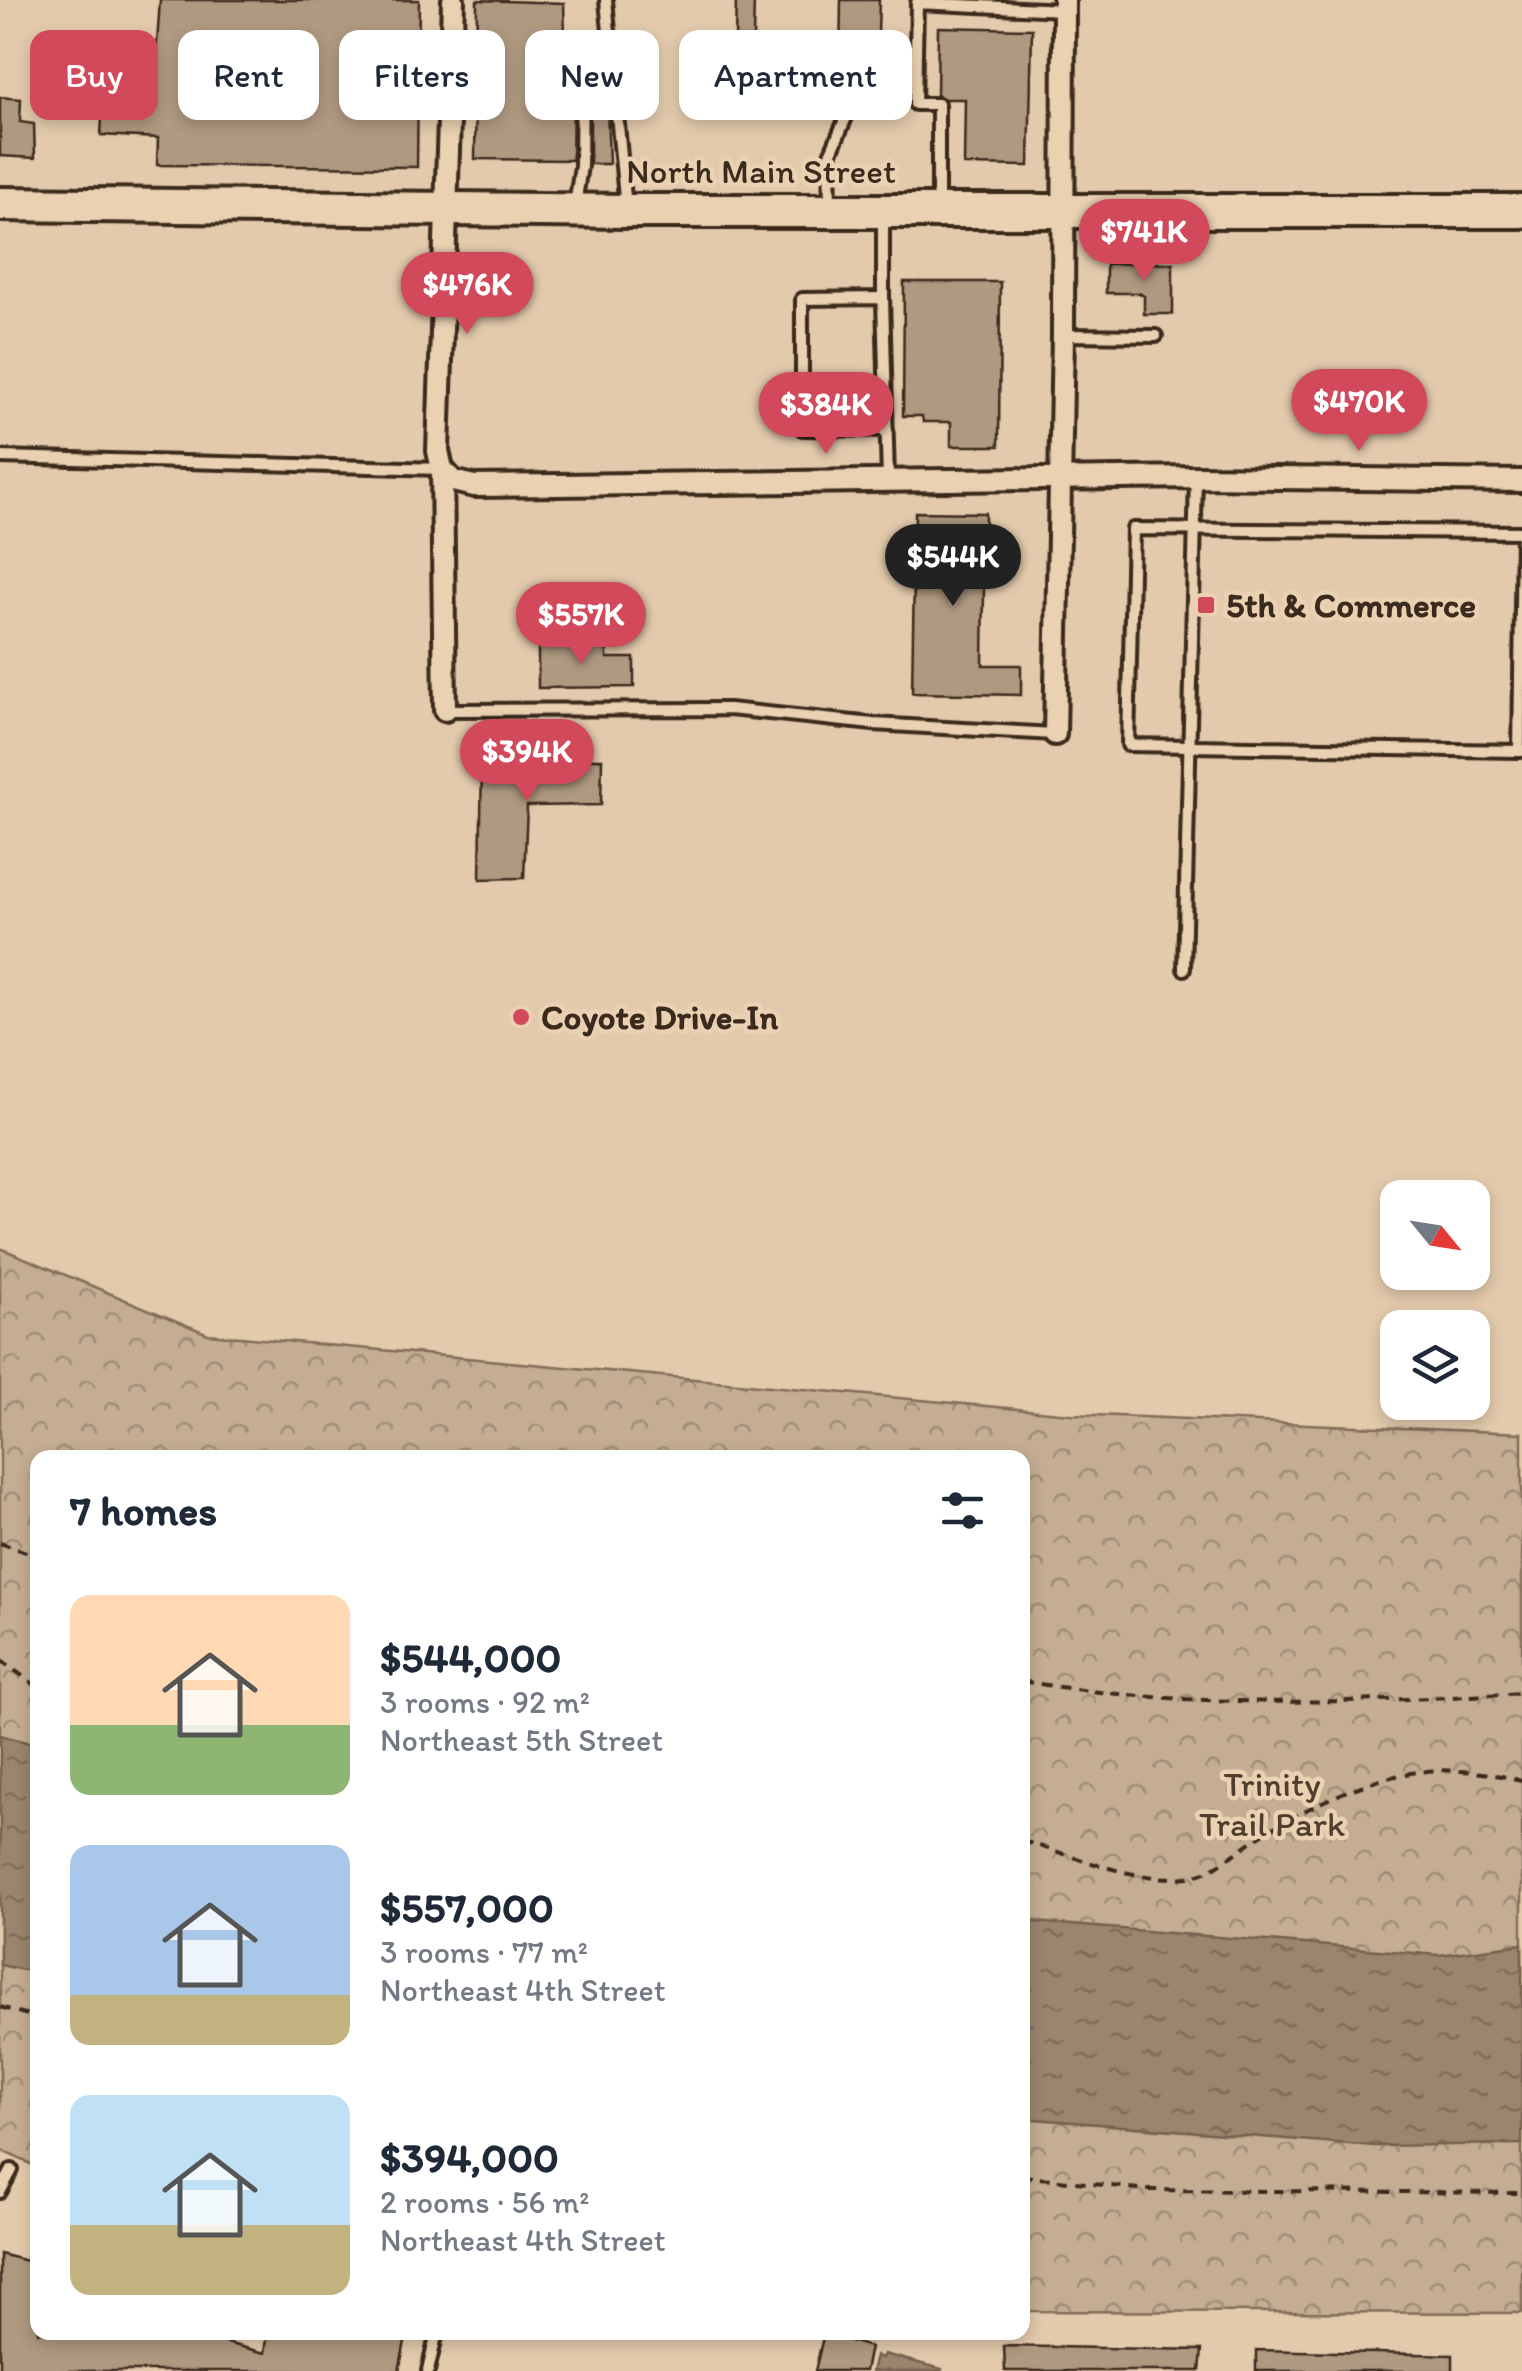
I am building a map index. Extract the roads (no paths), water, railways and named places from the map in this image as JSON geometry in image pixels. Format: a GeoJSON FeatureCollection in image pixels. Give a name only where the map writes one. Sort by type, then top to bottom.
{"type":"FeatureCollection","features":[{"type":"Feature","properties":{"kind":"main road","name":"North Main Street"},"geometry":{"type":"LineString","coordinates":[[0,204],[626,211],[1522,210]]}},
{"type":"Feature","properties":{"kind":"street"},"geometry":{"type":"LineString","coordinates":[[445,710],[442,469],[438,451],[453,0]]}},
{"type":"Feature","properties":{"kind":"street"},"geometry":{"type":"LineString","coordinates":[[1055,734],[1063,335],[1064,5]]}},
{"type":"Feature","properties":{"kind":"street"},"geometry":{"type":"LineString","coordinates":[[442,469],[453,481],[474,486],[1196,477],[1522,481]]}},
{"type":"Feature","properties":{"kind":"lane"},"geometry":{"type":"LineString","coordinates":[[606,0],[608,30]]}},
{"type":"Feature","properties":{"kind":"lane"},"geometry":{"type":"LineString","coordinates":[[938,210],[938,104],[915,104],[917,3],[1064,5]]}},
{"type":"Feature","properties":{"kind":"lane"},"geometry":{"type":"LineString","coordinates":[[574,210],[581,120]]}},
{"type":"Feature","properties":{"kind":"lane"},"geometry":{"type":"LineString","coordinates":[[617,120],[626,211]]}},
{"type":"Feature","properties":{"kind":"lane"},"geometry":{"type":"LineString","coordinates":[[830,210],[829,157],[845,120]]}},
{"type":"Feature","properties":{"kind":"lane"},"geometry":{"type":"LineString","coordinates":[[883,211],[888,481]]}},
{"type":"Feature","properties":{"kind":"lane"},"geometry":{"type":"LineString","coordinates":[[883,298],[802,299],[802,429],[887,430]]}},
{"type":"Feature","properties":{"kind":"lane"},"geometry":{"type":"LineString","coordinates":[[1063,335],[1156,336]]}},
{"type":"Feature","properties":{"kind":"lane"},"geometry":{"type":"LineString","coordinates":[[0,457],[442,469]]}},
{"type":"Feature","properties":{"kind":"lane"},"geometry":{"type":"LineString","coordinates":[[1184,969],[1196,477]]}},
{"type":"Feature","properties":{"kind":"lane"},"geometry":{"type":"LineString","coordinates":[[1133,529],[1522,532],[1520,751],[1189,746],[1128,744],[1133,529]]}},
{"type":"Feature","properties":{"kind":"lane"},"geometry":{"type":"LineString","coordinates":[[445,710],[730,709],[873,724],[1055,734]]}},
{"type":"Feature","properties":{"kind":"lane"},"geometry":{"type":"LineString","coordinates":[[0,2192],[12,2170]]}},
{"type":"Feature","properties":{"kind":"lane"},"geometry":{"type":"LineString","coordinates":[[428,2371],[435,2340]]}},
{"type":"Feature","properties":{"kind":"water"},"geometry":{"type":"Polygon","coordinates":[[[0,1735],[30,1743],[30,1971],[0,1965],[0,1735]]]}},
{"type":"Feature","properties":{"kind":"water"},"geometry":{"type":"Polygon","coordinates":[[[1030,1922],[1439,1955],[1522,1944],[1522,2144],[1374,2146],[1030,2119],[1030,1922]]]}},
{"type":"Feature","properties":{"kind":"water"},"geometry":{"type":"Polygon","coordinates":[[[884,2354],[942,2369],[872,2371],[876,2356],[882,2358],[884,2354]]]}},
{"type":"Feature","properties":{"kind":"place","name":"5th & Commerce"},"geometry":{"type":"Point","coordinates":[1206,605]}},
{"type":"Feature","properties":{"kind":"place","name":"Coyote Drive-In"},"geometry":{"type":"Point","coordinates":[521,1017]}},
{"type":"Feature","properties":{"kind":"park label","name":"Trinity Trail Park"},"geometry":{"type":"Point","coordinates":[1272,1804]}}]}
